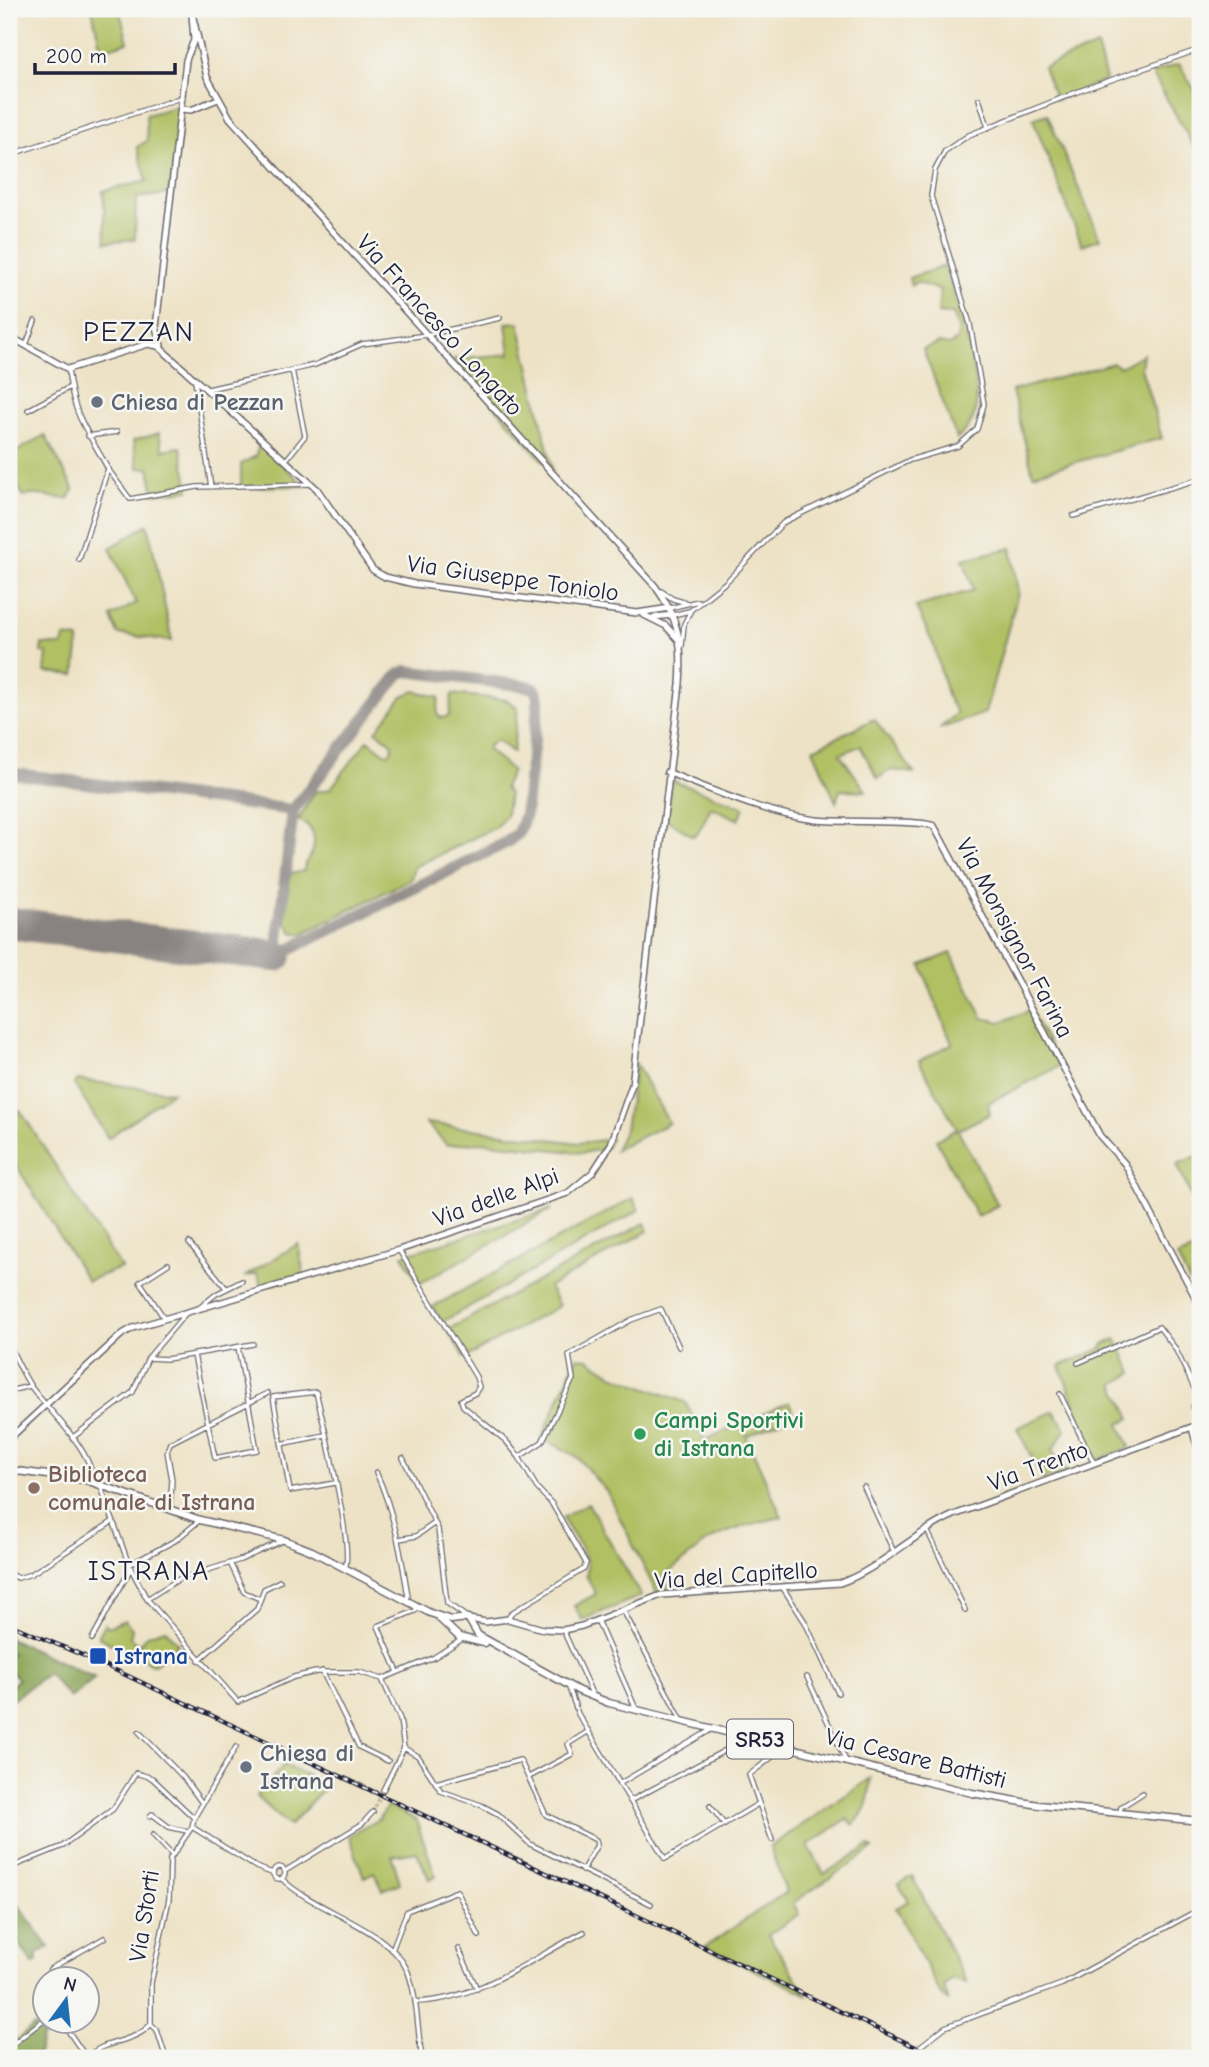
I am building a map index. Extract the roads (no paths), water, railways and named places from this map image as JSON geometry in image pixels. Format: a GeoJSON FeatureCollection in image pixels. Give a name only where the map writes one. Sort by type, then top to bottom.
{"type":"FeatureCollection","features":[{"type":"Feature","properties":{"kind":"main road","name":"Via Cesare Battisti"},"geometry":{"type":"LineString","coordinates":[[9,1471],[97,1483],[200,1520],[284,1540],[430,1613],[466,1637],[510,1654]]}},
{"type":"Feature","properties":{"kind":"main road","name":"Via Cesare Battisti"},"geometry":{"type":"LineString","coordinates":[[430,1613],[469,1619],[478,1635],[594,1698],[936,1785],[1036,1805],[1119,1814]]}},
{"type":"Feature","properties":{"kind":"main road"},"geometry":{"type":"LineString","coordinates":[[454,1630],[458,1617]]}},
{"type":"Feature","properties":{"kind":"main road"},"geometry":{"type":"LineString","coordinates":[[466,1637],[474,1629]]}},
{"type":"Feature","properties":{"kind":"main road","name":"SR53"},"geometry":{"type":"LineString","coordinates":[[1119,1814],[1200,1821]]}},
{"type":"Feature","properties":{"kind":"street"},"geometry":{"type":"LineString","coordinates":[[9,335],[68,369],[143,346],[154,339],[186,61],[194,40],[192,12]]}},
{"type":"Feature","properties":{"kind":"street","name":"Via Francesco Longato"},"geometry":{"type":"LineString","coordinates":[[192,12],[207,77],[218,99],[247,137],[655,586],[670,608],[682,648]]}},
{"type":"Feature","properties":{"kind":"street","name":"Via Giuseppe Toniolo"},"geometry":{"type":"LineString","coordinates":[[673,615],[691,610],[726,582],[777,527],[791,517],[910,460],[958,446],[977,429],[984,404],[978,369],[960,286],[932,204],[931,188],[935,170],[945,151],[960,139],[988,127],[1105,81],[1200,49]]}},
{"type":"Feature","properties":{"kind":"street"},"geometry":{"type":"LineString","coordinates":[[9,155],[183,97]]}},
{"type":"Feature","properties":{"kind":"street"},"geometry":{"type":"LineString","coordinates":[[181,109],[191,110],[218,99]]}},
{"type":"Feature","properties":{"kind":"street"},"geometry":{"type":"LineString","coordinates":[[979,99],[988,127]]}},
{"type":"Feature","properties":{"kind":"street"},"geometry":{"type":"LineString","coordinates":[[208,389],[315,365],[362,344],[426,335],[500,318]]}},
{"type":"Feature","properties":{"kind":"street"},"geometry":{"type":"LineString","coordinates":[[26,345],[35,321]]}},
{"type":"Feature","properties":{"kind":"street","name":"Via Giuseppe Toniolo"},"geometry":{"type":"LineString","coordinates":[[154,339],[312,484],[373,570],[385,577],[414,584],[637,613],[671,629],[682,648]]}},
{"type":"Feature","properties":{"kind":"street"},"geometry":{"type":"LineString","coordinates":[[68,369],[79,422],[130,499],[211,487],[302,487],[312,484]]}},
{"type":"Feature","properties":{"kind":"street"},"geometry":{"type":"LineString","coordinates":[[286,460],[305,436],[292,370]]}},
{"type":"Feature","properties":{"kind":"street"},"geometry":{"type":"LineString","coordinates":[[195,379],[211,487]]}},
{"type":"Feature","properties":{"kind":"street"},"geometry":{"type":"LineString","coordinates":[[28,411],[70,387]]}},
{"type":"Feature","properties":{"kind":"street"},"geometry":{"type":"LineString","coordinates":[[88,436],[117,432]]}},
{"type":"Feature","properties":{"kind":"street"},"geometry":{"type":"LineString","coordinates":[[79,560],[108,469]]}},
{"type":"Feature","properties":{"kind":"street"},"geometry":{"type":"LineString","coordinates":[[1073,516],[1200,479]]}},
{"type":"Feature","properties":{"kind":"street","name":"Via Giuseppe Toniolo"},"geometry":{"type":"LineString","coordinates":[[655,586],[668,597],[687,603]]}},
{"type":"Feature","properties":{"kind":"street"},"geometry":{"type":"LineString","coordinates":[[659,611],[663,597]]}},
{"type":"Feature","properties":{"kind":"street","name":"Via Giuseppe Toniolo"},"geometry":{"type":"LineString","coordinates":[[637,613],[659,611],[703,599]]}},
{"type":"Feature","properties":{"kind":"street"},"geometry":{"type":"LineString","coordinates":[[682,648],[684,624],[691,610]]}},
{"type":"Feature","properties":{"kind":"street"},"geometry":{"type":"LineString","coordinates":[[647,616],[673,615]]}},
{"type":"Feature","properties":{"kind":"street","name":"Via delle Alpi"},"geometry":{"type":"LineString","coordinates":[[9,1439],[121,1335],[164,1318],[399,1250],[568,1193],[593,1172],[611,1144],[632,1085],[682,648]]}},
{"type":"Feature","properties":{"kind":"street","name":"Via Monsignor Farina"},"geometry":{"type":"LineString","coordinates":[[667,772],[807,818],[880,824],[922,822],[938,831],[1100,1136],[1125,1164],[1200,1306]]}},
{"type":"Feature","properties":{"kind":"street"},"geometry":{"type":"LineString","coordinates":[[189,1243],[226,1289]]}},
{"type":"Feature","properties":{"kind":"street"},"geometry":{"type":"LineString","coordinates":[[399,1250],[476,1377],[479,1387],[475,1393],[461,1400],[463,1406],[506,1441],[519,1457],[537,1488],[552,1504],[586,1563],[584,1569],[505,1619],[474,1629]]}},
{"type":"Feature","properties":{"kind":"street"},"geometry":{"type":"LineString","coordinates":[[164,1318],[139,1282],[168,1264]]}},
{"type":"Feature","properties":{"kind":"street"},"geometry":{"type":"LineString","coordinates":[[198,1309],[207,1299],[242,1281]]}},
{"type":"Feature","properties":{"kind":"street"},"geometry":{"type":"LineString","coordinates":[[519,1457],[542,1443],[573,1379],[569,1355],[631,1320],[661,1309],[679,1346]]}},
{"type":"Feature","properties":{"kind":"street"},"geometry":{"type":"LineString","coordinates":[[72,1438],[133,1392],[148,1358],[186,1313]]}},
{"type":"Feature","properties":{"kind":"street"},"geometry":{"type":"LineString","coordinates":[[1078,1363],[1159,1327],[1175,1348],[1198,1396],[1193,1406],[1200,1456]]}},
{"type":"Feature","properties":{"kind":"street"},"geometry":{"type":"LineString","coordinates":[[9,1344],[30,1386],[72,1438],[91,1471],[130,1567],[147,1599],[238,1702],[294,1678],[321,1671],[359,1672],[382,1679],[466,1637]]}},
{"type":"Feature","properties":{"kind":"street"},"geometry":{"type":"LineString","coordinates":[[148,1358],[167,1359],[253,1344]]}},
{"type":"Feature","properties":{"kind":"street"},"geometry":{"type":"LineString","coordinates":[[194,1355],[215,1458],[257,1450],[238,1347]]}},
{"type":"Feature","properties":{"kind":"street"},"geometry":{"type":"LineString","coordinates":[[9,1391],[30,1386]]}},
{"type":"Feature","properties":{"kind":"street"},"geometry":{"type":"LineString","coordinates":[[335,1483],[290,1491],[274,1396],[316,1392],[335,1483],[349,1552],[345,1569]]}},
{"type":"Feature","properties":{"kind":"street"},"geometry":{"type":"LineString","coordinates":[[171,1510],[169,1445],[268,1393]]}},
{"type":"Feature","properties":{"kind":"street"},"geometry":{"type":"LineString","coordinates":[[1060,1394],[1094,1463]]}},
{"type":"Feature","properties":{"kind":"street","name":"Via Trento"},"geometry":{"type":"LineString","coordinates":[[852,1579],[927,1529],[954,1515],[1197,1426]]}},
{"type":"Feature","properties":{"kind":"street"},"geometry":{"type":"LineString","coordinates":[[281,1444],[325,1435]]}},
{"type":"Feature","properties":{"kind":"street"},"geometry":{"type":"LineString","coordinates":[[403,1458],[435,1523],[446,1601],[458,1617]]}},
{"type":"Feature","properties":{"kind":"street"},"geometry":{"type":"LineString","coordinates":[[376,1472],[388,1500],[399,1539],[408,1596],[406,1601]]}},
{"type":"Feature","properties":{"kind":"street"},"geometry":{"type":"LineString","coordinates":[[864,1487],[894,1552]]}},
{"type":"Feature","properties":{"kind":"street"},"geometry":{"type":"LineString","coordinates":[[159,1506],[170,1494]]}},
{"type":"Feature","properties":{"kind":"street"},"geometry":{"type":"LineString","coordinates":[[92,1639],[130,1567],[183,1535],[200,1520]]}},
{"type":"Feature","properties":{"kind":"street"},"geometry":{"type":"LineString","coordinates":[[9,1574],[18,1578],[31,1573],[112,1522]]}},
{"type":"Feature","properties":{"kind":"street"},"geometry":{"type":"LineString","coordinates":[[399,1539],[416,1535],[435,1523]]}},
{"type":"Feature","properties":{"kind":"street"},"geometry":{"type":"LineString","coordinates":[[927,1529],[965,1610]]}},
{"type":"Feature","properties":{"kind":"street"},"geometry":{"type":"LineString","coordinates":[[147,1599],[196,1571],[230,1563],[284,1540]]}},
{"type":"Feature","properties":{"kind":"street"},"geometry":{"type":"LineString","coordinates":[[230,1563],[244,1592],[261,1599]]}},
{"type":"Feature","properties":{"kind":"street","name":"Via del Capitello"},"geometry":{"type":"LineString","coordinates":[[469,1619],[483,1622],[505,1619],[543,1629],[563,1630],[597,1620],[648,1598],[674,1592],[830,1586],[852,1579]]}},
{"type":"Feature","properties":{"kind":"street"},"geometry":{"type":"LineString","coordinates":[[199,1660],[257,1609],[264,1589],[280,1581]]}},
{"type":"Feature","properties":{"kind":"street"},"geometry":{"type":"LineString","coordinates":[[783,1588],[805,1622],[838,1693]]}},
{"type":"Feature","properties":{"kind":"street"},"geometry":{"type":"LineString","coordinates":[[398,1672],[378,1626],[417,1607]]}},
{"type":"Feature","properties":{"kind":"street"},"geometry":{"type":"LineString","coordinates":[[623,1609],[681,1719]]}},
{"type":"Feature","properties":{"kind":"street"},"geometry":{"type":"LineString","coordinates":[[597,1620],[636,1709]]}},
{"type":"Feature","properties":{"kind":"street"},"geometry":{"type":"LineString","coordinates":[[450,1647],[455,1640],[454,1630]]}},
{"type":"Feature","properties":{"kind":"street"},"geometry":{"type":"LineString","coordinates":[[563,1630],[594,1698]]}},
{"type":"Feature","properties":{"kind":"street"},"geometry":{"type":"LineString","coordinates":[[321,1671],[359,1747],[388,1760]]}},
{"type":"Feature","properties":{"kind":"street"},"geometry":{"type":"LineString","coordinates":[[807,1677],[846,1761]]}},
{"type":"Feature","properties":{"kind":"street"},"geometry":{"type":"LineString","coordinates":[[382,1679],[400,1719],[404,1748],[383,1790]]}},
{"type":"Feature","properties":{"kind":"street"},"geometry":{"type":"LineString","coordinates":[[568,1685],[572,1703],[666,1859],[758,1804]]}},
{"type":"Feature","properties":{"kind":"street"},"geometry":{"type":"LineString","coordinates":[[620,1784],[714,1728]]}},
{"type":"Feature","properties":{"kind":"street"},"geometry":{"type":"LineString","coordinates":[[528,1777],[572,1754],[568,1744],[589,1731]]}},
{"type":"Feature","properties":{"kind":"street"},"geometry":{"type":"LineString","coordinates":[[139,1732],[183,1777],[202,1803]]}},
{"type":"Feature","properties":{"kind":"street"},"geometry":{"type":"LineString","coordinates":[[629,1801],[739,1743],[744,1735]]}},
{"type":"Feature","properties":{"kind":"street"},"geometry":{"type":"LineString","coordinates":[[772,1840],[750,1773],[781,1753],[786,1745]]}},
{"type":"Feature","properties":{"kind":"street"},"geometry":{"type":"LineString","coordinates":[[236,1747],[202,1803],[192,1828],[256,1867],[272,1873],[275,1878],[282,1879],[392,1950],[406,1969],[415,2002],[422,2058]]}},
{"type":"Feature","properties":{"kind":"street"},"geometry":{"type":"LineString","coordinates":[[404,1748],[418,1756],[444,1793],[481,1805],[498,1814],[530,1844],[651,1904]]}},
{"type":"Feature","properties":{"kind":"street"},"geometry":{"type":"LineString","coordinates":[[436,1783],[520,1760],[546,1815],[596,1840],[597,1845],[582,1871]]}},
{"type":"Feature","properties":{"kind":"street"},"geometry":{"type":"LineString","coordinates":[[9,1868],[63,1846],[113,1809],[122,1800],[136,1773],[152,1778],[194,1818]]}},
{"type":"Feature","properties":{"kind":"street"},"geometry":{"type":"LineString","coordinates":[[1119,1814],[1121,1807],[1143,1793]]}},
{"type":"Feature","properties":{"kind":"street"},"geometry":{"type":"LineString","coordinates":[[710,1806],[725,1825]]}},
{"type":"Feature","properties":{"kind":"street"},"geometry":{"type":"LineString","coordinates":[[282,1879],[285,1871],[362,1824],[373,1812]]}},
{"type":"Feature","properties":{"kind":"street"},"geometry":{"type":"LineString","coordinates":[[150,1816],[152,1814],[169,1827],[187,1831]]}},
{"type":"Feature","properties":{"kind":"street","name":"Via Storti"},"geometry":{"type":"LineString","coordinates":[[151,2024],[151,1983],[169,1899],[172,1855],[187,1831],[192,1828]]}},
{"type":"Feature","properties":{"kind":"street"},"geometry":{"type":"LineString","coordinates":[[153,1835],[172,1855]]}},
{"type":"Feature","properties":{"kind":"street"},"geometry":{"type":"LineString","coordinates":[[272,1873],[277,1867],[285,1871]]}},
{"type":"Feature","properties":{"kind":"street"},"geometry":{"type":"LineString","coordinates":[[392,1950],[407,1911],[457,1891],[479,1936]]}},
{"type":"Feature","properties":{"kind":"street"},"geometry":{"type":"LineString","coordinates":[[905,2058],[945,2027],[1062,1984],[1200,1909]]}},
{"type":"Feature","properties":{"kind":"street"},"geometry":{"type":"LineString","coordinates":[[415,2002],[442,2002],[477,1989],[584,1932]]}},
{"type":"Feature","properties":{"kind":"street"},"geometry":{"type":"LineString","coordinates":[[55,1966],[104,1938]]}},
{"type":"Feature","properties":{"kind":"street"},"geometry":{"type":"LineString","coordinates":[[459,1949],[477,1989]]}},
{"type":"Feature","properties":{"kind":"street"},"geometry":{"type":"LineString","coordinates":[[72,2036],[86,2057],[106,2044],[134,2036],[151,2024],[157,2030],[166,2058]]}},
{"type":"Feature","properties":{"kind":"street"},"geometry":{"type":"LineString","coordinates":[[9,2047],[32,2029]]}},
{"type":"Feature","properties":{"kind":"tunnel"},"geometry":{"type":"LineString","coordinates":[[373,1812],[383,1790]]}},
{"type":"Feature","properties":{"kind":"railway"},"geometry":{"type":"LineString","coordinates":[[9,1624],[96,1661],[939,2058]]}},
{"type":"Feature","properties":{"kind":"place","name":"Chiesa di Pezzan"},"geometry":{"type":"Point","coordinates":[97,402]}},
{"type":"Feature","properties":{"kind":"place","name":"Campi Sportivi di Istrana"},"geometry":{"type":"Point","coordinates":[640,1434]}},
{"type":"Feature","properties":{"kind":"place","name":"Biblioteca comunale di Istrana"},"geometry":{"type":"Point","coordinates":[34,1488]}},
{"type":"Feature","properties":{"kind":"place","name":"Istrana"},"geometry":{"type":"Point","coordinates":[98,1656]}},
{"type":"Feature","properties":{"kind":"place","name":"Chiesa di Istrana"},"geometry":{"type":"Point","coordinates":[246,1767]}},
{"type":"Feature","properties":{"kind":"district","name":"PEZZAN"},"geometry":{"type":"Point","coordinates":[139,332]}},
{"type":"Feature","properties":{"kind":"district","name":"ISTRANA"},"geometry":{"type":"Point","coordinates":[149,1571]}}]}
